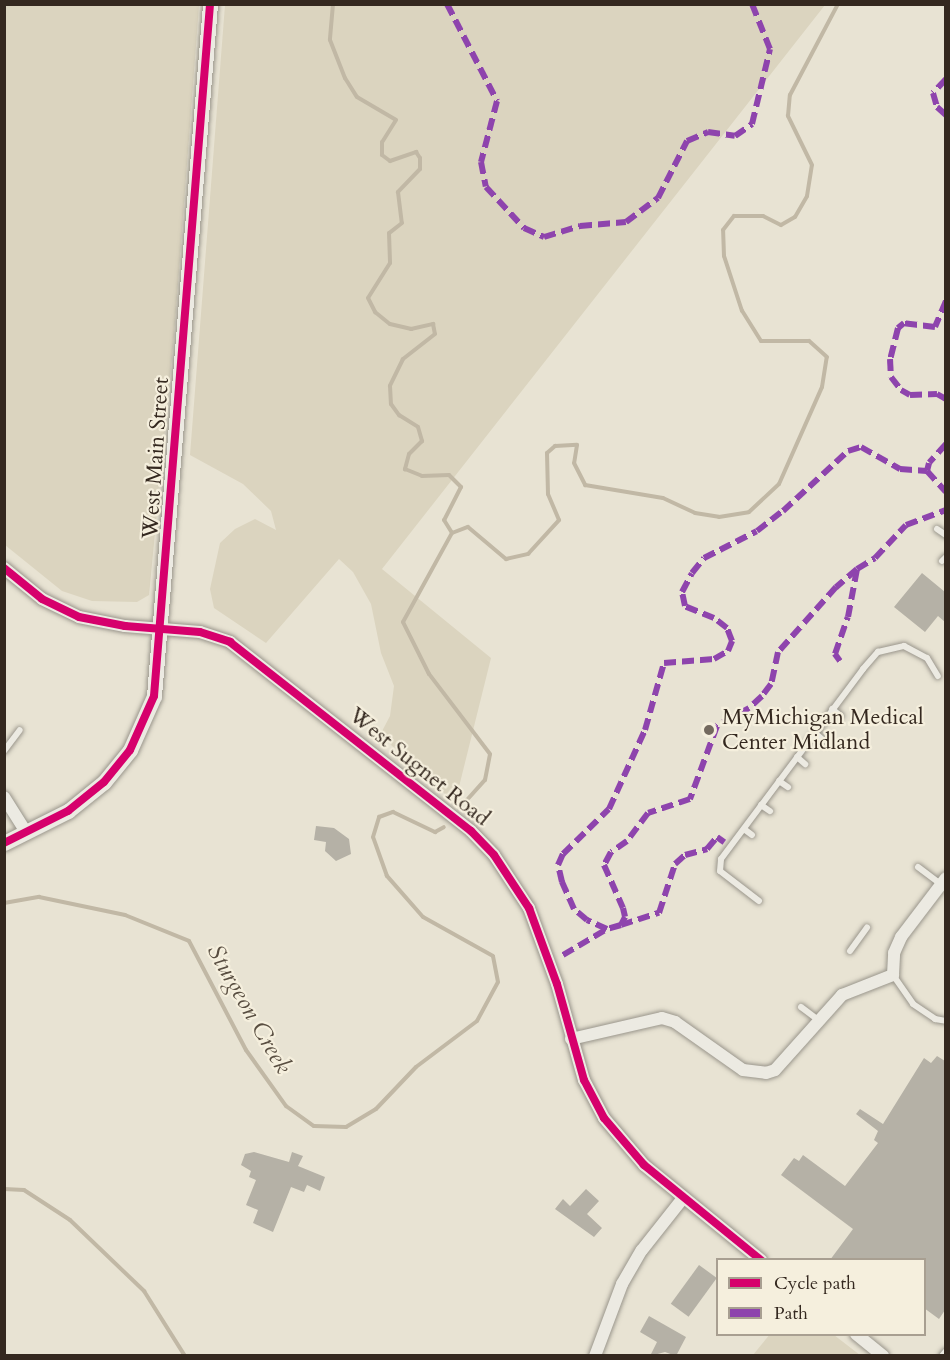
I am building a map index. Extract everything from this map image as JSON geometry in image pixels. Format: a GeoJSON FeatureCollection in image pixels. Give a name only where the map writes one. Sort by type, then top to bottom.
{"type":"FeatureCollection","features":[{"type":"Feature","properties":{"kind":"street","name":"West Main Street"},"geometry":{"type":"LineString","coordinates":[[4,843],[87,798],[130,750],[154,696],[210,4]]}},
{"type":"Feature","properties":{"kind":"street","name":"West Sugnet Road"},"geometry":{"type":"LineString","coordinates":[[4,568],[42,599],[79,617],[200,632],[230,642],[471,831],[494,855],[529,908],[554,974],[584,1080],[604,1118],[644,1165],[758,1258]]}},
{"type":"Feature","properties":{"kind":"street"},"geometry":{"type":"LineString","coordinates":[[4,796],[26,832]]}},
{"type":"Feature","properties":{"kind":"street"},"geometry":{"type":"LineString","coordinates":[[571,1039],[662,1018],[675,1022],[743,1070],[766,1073],[782,1065],[818,1020],[842,995],[893,975],[897,945],[944,884]]}},
{"type":"Feature","properties":{"kind":"street"},"geometry":{"type":"LineString","coordinates":[[595,1356],[622,1284],[642,1250],[683,1198]]}},
{"type":"Feature","properties":{"kind":"street"},"geometry":{"type":"LineString","coordinates":[[857,1336],[883,1356]]}},
{"type":"Feature","properties":{"kind":"lane"},"geometry":{"type":"LineString","coordinates":[[938,529],[945,535]]}},
{"type":"Feature","properties":{"kind":"lane"},"geometry":{"type":"LineString","coordinates":[[759,901],[720,871],[718,865],[832,709],[878,652],[890,646],[917,651],[927,658],[938,676]]}},
{"type":"Feature","properties":{"kind":"lane"},"geometry":{"type":"LineString","coordinates":[[832,709],[841,716]]}},
{"type":"Feature","properties":{"kind":"lane"},"geometry":{"type":"LineString","coordinates":[[4,751],[20,730]]}},
{"type":"Feature","properties":{"kind":"lane"},"geometry":{"type":"LineString","coordinates":[[815,733],[823,740]]}},
{"type":"Feature","properties":{"kind":"lane"},"geometry":{"type":"LineString","coordinates":[[797,757],[805,764]]}},
{"type":"Feature","properties":{"kind":"lane"},"geometry":{"type":"LineString","coordinates":[[779,781],[788,787]]}},
{"type":"Feature","properties":{"kind":"lane"},"geometry":{"type":"LineString","coordinates":[[761,805],[770,811]]}},
{"type":"Feature","properties":{"kind":"lane"},"geometry":{"type":"LineString","coordinates":[[744,829],[752,836]]}},
{"type":"Feature","properties":{"kind":"lane"},"geometry":{"type":"LineString","coordinates":[[918,867],[944,884]]}},
{"type":"Feature","properties":{"kind":"lane"},"geometry":{"type":"LineString","coordinates":[[850,951],[867,928]]}},
{"type":"Feature","properties":{"kind":"lane"},"geometry":{"type":"LineString","coordinates":[[893,975],[913,1004],[935,1019],[945,1021]]}},
{"type":"Feature","properties":{"kind":"lane"},"geometry":{"type":"LineString","coordinates":[[801,1007],[818,1020]]}},
{"type":"Feature","properties":{"kind":"lane"},"geometry":{"type":"LineString","coordinates":[[942,1356],[945,1351]]}},
{"type":"Feature","properties":{"kind":"shaded area"},"geometry":{"type":"Polygon","coordinates":[[[4,5],[199,5],[174,336],[149,595],[137,602],[92,601],[62,591],[5,545],[4,5]]]}},
{"type":"Feature","properties":{"kind":"shaded area"},"geometry":{"type":"Polygon","coordinates":[[[225,5],[825,5],[382,569],[491,658],[455,803],[380,735],[390,716],[394,686],[381,653],[371,604],[353,572],[339,559],[266,643],[214,608],[210,589],[220,543],[235,529],[255,519],[276,530],[271,511],[243,484],[190,455],[225,5]]]}},
{"type":"Feature","properties":{"kind":"shaded area"},"geometry":{"type":"Polygon","coordinates":[[[768,1336],[835,1336],[860,1355],[753,1355],[768,1336]]]}},
{"type":"Feature","properties":{"kind":"building"},"geometry":{"type":"Polygon","coordinates":[[[922,573],[945,592],[945,622],[938,616],[925,632],[894,607],[922,573]]]}},
{"type":"Feature","properties":{"kind":"building"},"geometry":{"type":"Polygon","coordinates":[[[316,826],[334,828],[349,839],[351,854],[336,861],[325,851],[326,842],[314,840],[316,826]]]}},
{"type":"Feature","properties":{"kind":"building"},"geometry":{"type":"Polygon","coordinates":[[[937,1056],[945,1061],[945,1310],[939,1319],[926,1309],[926,1258],[831,1258],[853,1229],[781,1175],[794,1158],[799,1161],[803,1155],[845,1186],[878,1143],[874,1140],[878,1131],[856,1114],[860,1109],[883,1124],[924,1058],[931,1063],[937,1056]]]}},
{"type":"Feature","properties":{"kind":"building"},"geometry":{"type":"Polygon","coordinates":[[[254,1152],[289,1162],[292,1152],[303,1156],[298,1166],[325,1177],[320,1191],[307,1185],[304,1192],[291,1187],[273,1232],[253,1223],[258,1210],[246,1205],[256,1180],[249,1177],[251,1171],[241,1165],[245,1154],[254,1152]]]}},
{"type":"Feature","properties":{"kind":"building"},"geometry":{"type":"Polygon","coordinates":[[[586,1189],[599,1201],[587,1214],[602,1228],[594,1237],[555,1209],[563,1199],[570,1206],[586,1189]]]}},
{"type":"Feature","properties":{"kind":"building"},"geometry":{"type":"Polygon","coordinates":[[[699,1265],[716,1279],[689,1317],[671,1304],[699,1265]]]}},
{"type":"Feature","properties":{"kind":"building"},"geometry":{"type":"Polygon","coordinates":[[[649,1316],[686,1337],[676,1356],[665,1352],[650,1356],[657,1342],[640,1332],[649,1316]]]}},
{"type":"Feature","properties":{"kind":"waterway"},"geometry":{"type":"LineString","coordinates":[[333,4],[330,40],[345,78],[357,97],[396,120],[382,142],[382,155],[390,161],[416,152],[420,158],[420,169],[398,192],[402,223],[389,233],[390,263],[368,298],[375,312],[390,324],[411,329],[433,324],[435,334],[403,359],[390,386],[391,404],[399,415],[418,427],[422,441],[409,454],[405,469],[422,476],[449,475],[461,487],[444,520],[452,533]]}},
{"type":"Feature","properties":{"kind":"waterway","name":"Sturgeon Creek"},"geometry":{"type":"LineString","coordinates":[[466,801],[485,780],[490,754],[429,674],[403,622],[452,533],[468,527],[506,559],[528,554],[559,520],[548,494],[547,453],[555,446],[577,445],[574,463],[585,485],[663,498],[695,513],[719,517],[749,512],[779,484],[822,387],[827,357],[809,341],[761,341],[742,311],[724,256],[723,230],[734,216],[763,216],[781,225],[795,217],[807,196],[812,165],[788,116],[790,95],[838,4]]}},
{"type":"Feature","properties":{"kind":"waterway","name":"Sturgeon Creek"},"geometry":{"type":"LineString","coordinates":[[917,4],[940,4]]}},
{"type":"Feature","properties":{"kind":"waterway","name":"Sturgeon Creek"},"geometry":{"type":"LineString","coordinates":[[4,903],[39,897],[125,915],[189,941],[246,1050],[286,1106],[314,1126],[346,1127],[376,1109],[416,1067],[477,1021],[498,982],[493,956],[423,917],[387,876],[373,837],[379,817],[393,812],[435,832],[444,827]]}},
{"type":"Feature","properties":{"kind":"waterway","name":"Sturgeon Creek"},"geometry":{"type":"LineString","coordinates":[[4,1189],[24,1190],[70,1220],[144,1291],[185,1356]]}},
{"type":"Feature","properties":{"kind":"marked path"},"geometry":{"type":"LineString","coordinates":[[447,4],[497,101],[481,162],[486,187],[524,228],[544,237],[580,226],[626,222],[658,198],[687,141],[708,132],[735,136],[752,124],[770,49],[752,4]]}},
{"type":"Feature","properties":{"kind":"marked path"},"geometry":{"type":"LineString","coordinates":[[946,79],[933,93],[937,107],[946,115]]}},
{"type":"Feature","properties":{"kind":"marked path"},"geometry":{"type":"LineString","coordinates":[[946,301],[935,327],[904,323],[898,328],[890,359],[891,377],[901,390],[910,395],[937,394],[946,399]]}},
{"type":"Feature","properties":{"kind":"marked path"},"geometry":{"type":"LineString","coordinates":[[946,444],[929,463],[927,471],[946,492]]}},
{"type":"Feature","properties":{"kind":"marked path"},"geometry":{"type":"LineString","coordinates":[[857,569],[836,587],[778,652],[771,684],[762,696],[749,708],[717,726],[690,799],[648,813],[627,841],[611,852],[604,865],[623,908],[625,917],[621,925],[607,929],[587,920],[574,909],[562,882],[558,865],[563,854],[609,809],[645,730],[664,663],[714,659],[728,651],[732,641],[727,628],[714,618],[685,606],[682,592],[692,573],[704,558],[757,531],[783,511],[848,451],[861,447],[900,469],[927,471]]}},
{"type":"Feature","properties":{"kind":"marked path"},"geometry":{"type":"LineString","coordinates":[[840,661],[835,654],[848,617],[857,569],[875,558],[906,525],[946,510]]}},
{"type":"Feature","properties":{"kind":"marked path"},"geometry":{"type":"LineString","coordinates":[[621,925],[659,913],[675,864],[685,855],[707,849],[717,837],[724,842]]}},
{"type":"Feature","properties":{"kind":"marked path"},"geometry":{"type":"LineString","coordinates":[[563,955],[607,929]]}},
{"type":"Feature","properties":{"kind":"cycle path"},"geometry":{"type":"LineString","coordinates":[[4,843],[68,811],[104,782],[130,750],[154,696],[210,4]]}},
{"type":"Feature","properties":{"kind":"cycle path"},"geometry":{"type":"LineString","coordinates":[[4,568],[42,599],[79,617],[125,626],[200,632],[230,642],[471,831],[494,855],[529,908],[557,984],[584,1080],[604,1118],[644,1165],[759,1258]]}},
{"type":"Feature","properties":{"kind":"place","name":"MyMichigan Medical Center Midland"},"geometry":{"type":"Point","coordinates":[709,730]}}]}
